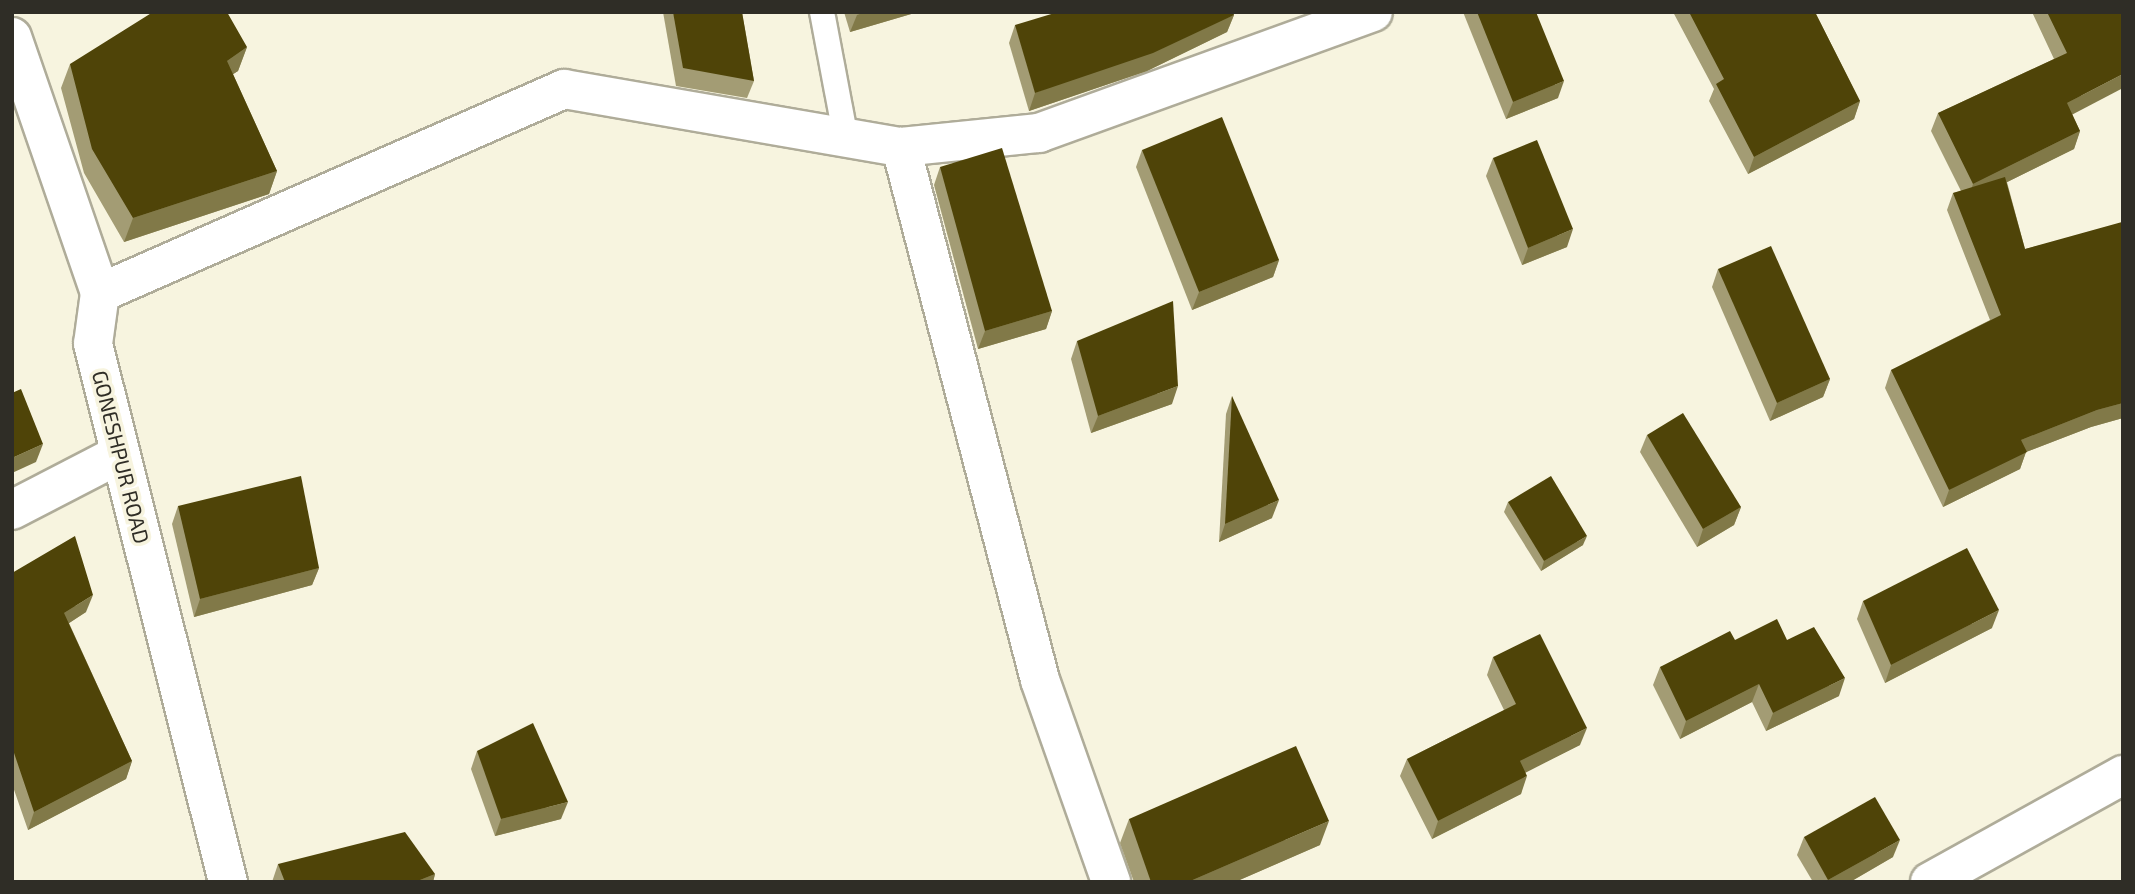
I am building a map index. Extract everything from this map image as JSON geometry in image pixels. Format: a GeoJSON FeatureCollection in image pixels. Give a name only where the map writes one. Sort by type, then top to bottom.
{"type":"FeatureCollection","features":[{"type":"Feature","properties":{"kind":"street"},"geometry":{"type":"LineString","coordinates":[[100,293],[564,89],[901,147],[1039,133],[1373,12]]}},
{"type":"Feature","properties":{"kind":"street","name":"GONESHPUR ROAD"},"geometry":{"type":"LineString","coordinates":[[12,37],[100,293],[93,344],[228,882]]}},
{"type":"Feature","properties":{"kind":"street"},"geometry":{"type":"LineString","coordinates":[[901,147],[1040,680],[1111,882]]}},
{"type":"Feature","properties":{"kind":"street"},"geometry":{"type":"LineString","coordinates":[[12,510],[120,454]]}},
{"type":"Feature","properties":{"kind":"street"},"geometry":{"type":"LineString","coordinates":[[1930,882],[2123,775]]}},
{"type":"Feature","properties":{"kind":"lane"},"geometry":{"type":"LineString","coordinates":[[822,12],[846,139]]}},
{"type":"Feature","properties":{"kind":"building"},"geometry":{"type":"Polygon","coordinates":[[[153,12],[227,12],[247,47],[227,61],[277,171],[133,218],[92,149],[70,64],[153,12]]]}},
{"type":"Feature","properties":{"kind":"building"},"geometry":{"type":"Polygon","coordinates":[[[673,12],[742,12],[754,81],[683,68],[673,12]]]}},
{"type":"Feature","properties":{"kind":"building"},"geometry":{"type":"Polygon","coordinates":[[[1058,12],[1233,12],[1234,15],[1153,53],[1035,93],[1015,25],[1058,12]]]}},
{"type":"Feature","properties":{"kind":"building"},"geometry":{"type":"Polygon","coordinates":[[[1477,12],[1536,12],[1564,81],[1513,102],[1477,12]]]}},
{"type":"Feature","properties":{"kind":"building"},"geometry":{"type":"Polygon","coordinates":[[[1689,12],[1815,12],[1860,101],[1754,157],[1716,84],[1724,79],[1689,12]]]}},
{"type":"Feature","properties":{"kind":"building"},"geometry":{"type":"Polygon","coordinates":[[[2047,12],[2123,12],[2123,74],[2067,103],[2080,131],[1973,184],[1938,113],[2067,53],[2047,12]]]}},
{"type":"Feature","properties":{"kind":"building"},"geometry":{"type":"Polygon","coordinates":[[[1222,117],[1279,260],[1199,292],[1142,150],[1222,117]]]}},
{"type":"Feature","properties":{"kind":"building"},"geometry":{"type":"Polygon","coordinates":[[[1537,140],[1573,229],[1528,248],[1493,158],[1537,140]]]}},
{"type":"Feature","properties":{"kind":"building"},"geometry":{"type":"Polygon","coordinates":[[[1002,148],[1052,311],[985,331],[940,167],[1002,148]]]}},
{"type":"Feature","properties":{"kind":"building"},"geometry":{"type":"Polygon","coordinates":[[[2005,177],[2025,249],[2122,222],[2123,403],[2097,410],[2021,440],[2027,452],[1949,490],[1891,370],[2001,315],[1953,193],[2005,177]]]}},
{"type":"Feature","properties":{"kind":"building"},"geometry":{"type":"Polygon","coordinates":[[[1771,246],[1830,379],[1777,403],[1718,269],[1771,246]]]}},
{"type":"Feature","properties":{"kind":"building"},"geometry":{"type":"Polygon","coordinates":[[[1173,301],[1178,386],[1098,416],[1077,341],[1173,301]]]}},
{"type":"Feature","properties":{"kind":"building"},"geometry":{"type":"Polygon","coordinates":[[[21,389],[43,444],[12,458],[12,393],[21,389]]]}},
{"type":"Feature","properties":{"kind":"building"},"geometry":{"type":"Polygon","coordinates":[[[1232,396],[1279,500],[1225,524],[1232,396]]]}},
{"type":"Feature","properties":{"kind":"building"},"geometry":{"type":"Polygon","coordinates":[[[1683,413],[1741,507],[1703,529],[1647,435],[1683,413]]]}},
{"type":"Feature","properties":{"kind":"building"},"geometry":{"type":"Polygon","coordinates":[[[301,476],[319,568],[200,599],[178,506],[301,476]]]}},
{"type":"Feature","properties":{"kind":"building"},"geometry":{"type":"Polygon","coordinates":[[[1551,476],[1587,536],[1544,561],[1508,502],[1551,476]]]}},
{"type":"Feature","properties":{"kind":"building"},"geometry":{"type":"Polygon","coordinates":[[[75,536],[93,595],[64,613],[132,761],[34,812],[12,747],[12,573],[75,536]]]}},
{"type":"Feature","properties":{"kind":"building"},"geometry":{"type":"Polygon","coordinates":[[[1967,548],[1999,610],[1891,665],[1863,601],[1967,548]]]}},
{"type":"Feature","properties":{"kind":"building"},"geometry":{"type":"Polygon","coordinates":[[[1777,619],[1787,640],[1814,627],[1845,678],[1773,713],[1759,684],[1686,721],[1660,667],[1730,631],[1735,640],[1777,619]]]}},
{"type":"Feature","properties":{"kind":"building"},"geometry":{"type":"Polygon","coordinates":[[[1540,634],[1587,728],[1520,761],[1527,776],[1438,821],[1407,759],[1516,704],[1493,657],[1540,634]]]}},
{"type":"Feature","properties":{"kind":"building"},"geometry":{"type":"Polygon","coordinates":[[[533,723],[568,802],[501,819],[477,751],[533,723]]]}},
{"type":"Feature","properties":{"kind":"building"},"geometry":{"type":"Polygon","coordinates":[[[1296,746],[1329,821],[1188,882],[1151,882],[1129,819],[1296,746]]]}},
{"type":"Feature","properties":{"kind":"building"},"geometry":{"type":"Polygon","coordinates":[[[1875,797],[1900,840],[1828,880],[1804,837],[1875,797]]]}},
{"type":"Feature","properties":{"kind":"building"},"geometry":{"type":"Polygon","coordinates":[[[405,832],[435,874],[415,882],[285,882],[278,864],[405,832]]]}}]}
